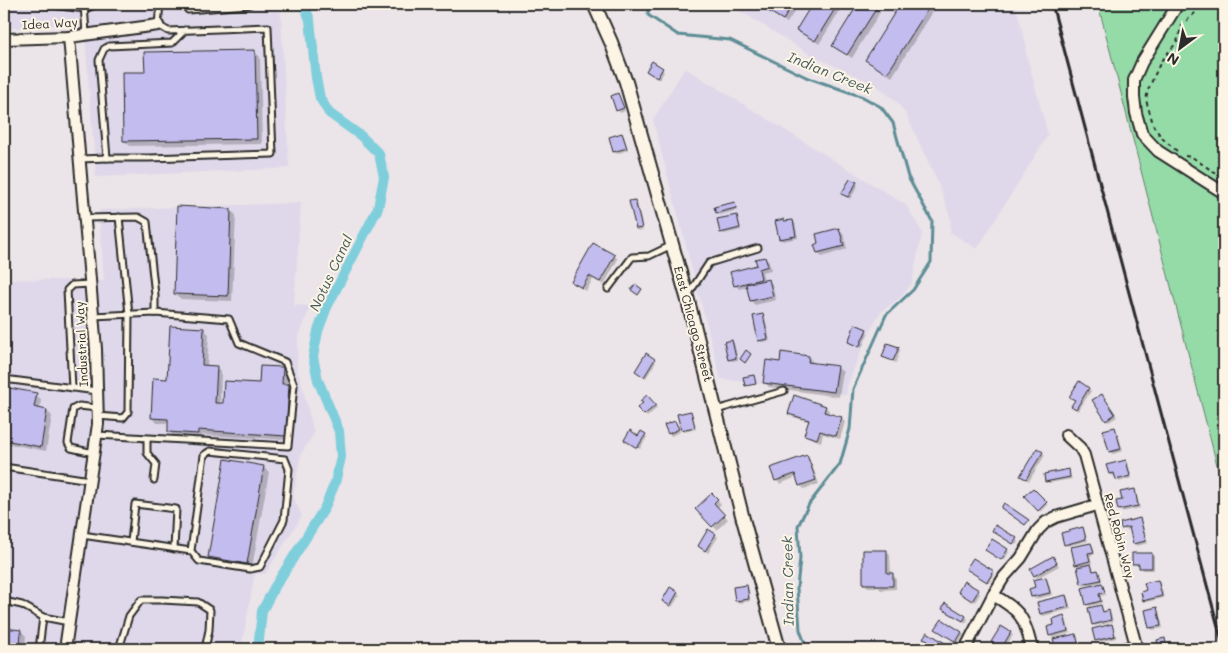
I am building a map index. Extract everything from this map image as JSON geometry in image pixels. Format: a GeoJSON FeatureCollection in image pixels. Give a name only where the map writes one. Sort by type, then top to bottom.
{"type":"FeatureCollection","features":[{"type":"Feature","properties":{"kind":"street","name":"East Chicago Street"},"geometry":{"type":"LineString","coordinates":[[594,4],[626,82],[687,297],[779,649]]}},
{"type":"Feature","properties":{"kind":"street"},"geometry":{"type":"LineString","coordinates":[[1178,4],[1142,62],[1134,80],[1136,113],[1142,134],[1158,152],[1224,194]]}},
{"type":"Feature","properties":{"kind":"street","name":"Idea Way"},"geometry":{"type":"LineString","coordinates":[[4,39],[70,37],[158,25]]}},
{"type":"Feature","properties":{"kind":"street","name":"Industrial Way"},"geometry":{"type":"LineString","coordinates":[[65,649],[94,453],[97,412],[94,316],[70,37]]}},
{"type":"Feature","properties":{"kind":"street","name":"Red Robin Way"},"geometry":{"type":"LineString","coordinates":[[1066,436],[1080,448],[1084,455],[1137,647]]}},
{"type":"Feature","properties":{"kind":"street"},"geometry":{"type":"LineString","coordinates":[[966,649],[993,595],[1004,577],[1021,558],[1038,530],[1046,522],[1056,517],[1098,505]]}},
{"type":"Feature","properties":{"kind":"street"},"geometry":{"type":"LineString","coordinates":[[993,595],[1010,605],[1020,614],[1026,626],[1032,649]]}},
{"type":"Feature","properties":{"kind":"street"},"geometry":{"type":"LineString","coordinates":[[1122,649],[1137,647]]}},
{"type":"Feature","properties":{"kind":"lane"},"geometry":{"type":"LineString","coordinates":[[43,4],[84,6],[97,4]]}},
{"type":"Feature","properties":{"kind":"lane"},"geometry":{"type":"LineString","coordinates":[[80,159],[273,154],[268,27],[168,31],[158,25],[160,4]]}},
{"type":"Feature","properties":{"kind":"lane"},"geometry":{"type":"LineString","coordinates":[[184,4],[188,10],[250,4]]}},
{"type":"Feature","properties":{"kind":"lane"},"geometry":{"type":"LineString","coordinates":[[84,6],[86,35]]}},
{"type":"Feature","properties":{"kind":"lane"},"geometry":{"type":"LineString","coordinates":[[106,158],[99,60],[104,49],[109,46],[172,43],[184,30]]}},
{"type":"Feature","properties":{"kind":"lane"},"geometry":{"type":"LineString","coordinates":[[85,218],[138,217],[147,222],[155,295],[155,313]]}},
{"type":"Feature","properties":{"kind":"lane"},"geometry":{"type":"LineString","coordinates":[[94,453],[71,448],[68,443],[73,409],[78,406],[123,418],[128,412],[129,314],[118,218]]}},
{"type":"Feature","properties":{"kind":"lane"},"geometry":{"type":"LineString","coordinates":[[608,289],[632,257],[649,256],[672,245]]}},
{"type":"Feature","properties":{"kind":"lane"},"geometry":{"type":"LineString","coordinates":[[687,297],[709,263],[758,248]]}},
{"type":"Feature","properties":{"kind":"lane"},"geometry":{"type":"LineString","coordinates":[[72,388],[66,290],[72,285],[91,284]]}},
{"type":"Feature","properties":{"kind":"lane"},"geometry":{"type":"LineString","coordinates":[[94,316],[155,313],[229,319],[239,343],[286,362],[294,385],[288,446],[96,435]]}},
{"type":"Feature","properties":{"kind":"lane"},"geometry":{"type":"LineString","coordinates":[[4,379],[97,391]]}},
{"type":"Feature","properties":{"kind":"lane"},"geometry":{"type":"LineString","coordinates":[[716,410],[784,390]]}},
{"type":"Feature","properties":{"kind":"lane"},"geometry":{"type":"LineString","coordinates":[[147,439],[147,453],[156,464],[154,480]]}},
{"type":"Feature","properties":{"kind":"lane"},"geometry":{"type":"LineString","coordinates":[[82,535],[191,551],[199,561],[250,569],[260,567],[284,520],[289,469],[285,459],[210,451],[204,455],[191,551]]}},
{"type":"Feature","properties":{"kind":"lane"},"geometry":{"type":"LineString","coordinates":[[4,468],[90,480]]}},
{"type":"Feature","properties":{"kind":"lane"},"geometry":{"type":"LineString","coordinates":[[131,542],[135,504],[176,509],[174,549]]}},
{"type":"Feature","properties":{"kind":"lane"},"geometry":{"type":"LineString","coordinates":[[119,649],[129,616],[141,600],[162,600],[198,602],[210,610],[206,649]]}},
{"type":"Feature","properties":{"kind":"lane"},"geometry":{"type":"LineString","coordinates":[[4,601],[22,605],[43,617],[69,622]]}},
{"type":"Feature","properties":{"kind":"lane"},"geometry":{"type":"LineString","coordinates":[[39,649],[43,617]]}},
{"type":"Feature","properties":{"kind":"path"},"geometry":{"type":"LineString","coordinates":[[1200,4],[1196,12],[1182,25],[1177,42],[1161,61],[1148,90],[1146,100],[1154,127],[1163,139],[1182,155],[1192,157],[1224,179]]}},
{"type":"Feature","properties":{"kind":"path"},"geometry":{"type":"LineString","coordinates":[[1220,28],[1224,31]]}},
{"type":"Feature","properties":{"kind":"shaded area"},"geometry":{"type":"Polygon","coordinates":[[[4,4],[279,4],[289,168],[96,177],[84,22],[4,29],[4,4]]]}},
{"type":"Feature","properties":{"kind":"shaded area"},"geometry":{"type":"Polygon","coordinates":[[[729,4],[1015,4],[1048,135],[977,249],[950,232],[951,219],[938,183],[906,114],[896,101],[876,85],[813,56],[729,4]]]}},
{"type":"Feature","properties":{"kind":"shaded area"},"geometry":{"type":"Polygon","coordinates":[[[685,68],[906,205],[922,232],[912,283],[901,297],[882,311],[876,319],[861,350],[848,384],[846,395],[721,379],[653,120],[685,68]]]}},
{"type":"Feature","properties":{"kind":"shaded area"},"geometry":{"type":"Polygon","coordinates":[[[301,203],[294,305],[311,306],[298,338],[297,367],[314,433],[301,454],[293,497],[302,516],[265,574],[255,573],[241,649],[4,649],[4,279],[104,281],[99,210],[301,203]]]}},
{"type":"Feature","properties":{"kind":"green space"},"geometry":{"type":"Polygon","coordinates":[[[1098,4],[1224,4],[1224,492],[1098,4]]]}},
{"type":"Feature","properties":{"kind":"building"},"geometry":{"type":"Polygon","coordinates":[[[766,4],[793,4],[783,20],[763,8],[766,4]]]}},
{"type":"Feature","properties":{"kind":"building"},"geometry":{"type":"Polygon","coordinates":[[[812,4],[838,4],[815,41],[796,30],[812,4]]]}},
{"type":"Feature","properties":{"kind":"building"},"geometry":{"type":"Polygon","coordinates":[[[858,4],[879,4],[847,55],[832,46],[858,4]]]}},
{"type":"Feature","properties":{"kind":"building"},"geometry":{"type":"Polygon","coordinates":[[[900,4],[931,4],[887,74],[865,60],[900,4]]]}},
{"type":"Feature","properties":{"kind":"building"},"geometry":{"type":"Polygon","coordinates":[[[255,50],[257,139],[123,141],[122,72],[145,72],[144,52],[255,50]]]}},
{"type":"Feature","properties":{"kind":"building"},"geometry":{"type":"Polygon","coordinates":[[[652,61],[663,68],[657,78],[646,71],[652,61]]]}},
{"type":"Feature","properties":{"kind":"building"},"geometry":{"type":"Polygon","coordinates":[[[618,93],[624,108],[616,111],[611,96],[618,93]]]}},
{"type":"Feature","properties":{"kind":"building"},"geometry":{"type":"Polygon","coordinates":[[[622,133],[627,148],[613,152],[609,137],[622,133]]]}},
{"type":"Feature","properties":{"kind":"building"},"geometry":{"type":"Polygon","coordinates":[[[850,179],[857,182],[848,197],[841,194],[850,179]]]}},
{"type":"Feature","properties":{"kind":"building"},"geometry":{"type":"Polygon","coordinates":[[[635,200],[642,228],[636,229],[629,201],[635,200]]]}},
{"type":"Feature","properties":{"kind":"building"},"geometry":{"type":"Polygon","coordinates":[[[735,202],[736,208],[716,213],[714,207],[735,202]]]}},
{"type":"Feature","properties":{"kind":"building"},"geometry":{"type":"Polygon","coordinates":[[[177,206],[231,209],[228,296],[174,294],[177,206]]]}},
{"type":"Feature","properties":{"kind":"building"},"geometry":{"type":"Polygon","coordinates":[[[737,215],[740,228],[720,233],[717,219],[737,215]]]}},
{"type":"Feature","properties":{"kind":"building"},"geometry":{"type":"Polygon","coordinates":[[[784,219],[784,221],[793,220],[796,236],[779,239],[775,221],[784,219]]]}},
{"type":"Feature","properties":{"kind":"building"},"geometry":{"type":"Polygon","coordinates":[[[839,228],[844,246],[817,253],[814,245],[818,243],[816,234],[839,228]]]}},
{"type":"Feature","properties":{"kind":"building"},"geometry":{"type":"Polygon","coordinates":[[[593,243],[615,255],[600,282],[589,276],[582,288],[571,282],[593,243]]]}},
{"type":"Feature","properties":{"kind":"building"},"geometry":{"type":"Polygon","coordinates":[[[765,257],[768,266],[759,269],[761,279],[734,286],[730,272],[757,265],[755,259],[765,257]]]}},
{"type":"Feature","properties":{"kind":"building"},"geometry":{"type":"Polygon","coordinates":[[[769,279],[773,296],[750,301],[746,284],[769,279]]]}},
{"type":"Feature","properties":{"kind":"building"},"geometry":{"type":"Polygon","coordinates":[[[635,284],[642,289],[638,295],[631,290],[635,284]]]}},
{"type":"Feature","properties":{"kind":"building"},"geometry":{"type":"Polygon","coordinates":[[[763,314],[768,339],[758,341],[753,316],[763,314]]]}},
{"type":"Feature","properties":{"kind":"building"},"geometry":{"type":"Polygon","coordinates":[[[855,324],[867,329],[859,347],[848,342],[855,324]]]}},
{"type":"Feature","properties":{"kind":"building"},"geometry":{"type":"Polygon","coordinates":[[[170,326],[204,328],[202,365],[217,366],[215,403],[223,403],[224,381],[259,383],[260,366],[283,367],[282,384],[289,384],[286,436],[198,430],[198,434],[168,432],[168,419],[151,418],[153,378],[167,379],[170,326]]]}},
{"type":"Feature","properties":{"kind":"building"},"geometry":{"type":"Polygon","coordinates":[[[732,340],[736,358],[728,360],[724,342],[732,340]]]}},
{"type":"Feature","properties":{"kind":"building"},"geometry":{"type":"Polygon","coordinates":[[[887,343],[899,347],[893,361],[882,357],[887,343]]]}},
{"type":"Feature","properties":{"kind":"building"},"geometry":{"type":"Polygon","coordinates":[[[746,350],[751,354],[745,363],[740,359],[746,350]]]}},
{"type":"Feature","properties":{"kind":"building"},"geometry":{"type":"Polygon","coordinates":[[[781,352],[809,356],[808,362],[838,366],[834,392],[763,383],[766,360],[780,362],[781,352]]]}},
{"type":"Feature","properties":{"kind":"building"},"geometry":{"type":"Polygon","coordinates":[[[646,353],[655,359],[644,377],[635,371],[646,353]]]}},
{"type":"Feature","properties":{"kind":"building"},"geometry":{"type":"Polygon","coordinates":[[[754,375],[756,384],[745,386],[743,377],[754,375]]]}},
{"type":"Feature","properties":{"kind":"building"},"geometry":{"type":"Polygon","coordinates":[[[1079,381],[1089,388],[1076,409],[1071,406],[1075,400],[1069,397],[1079,381]]]}},
{"type":"Feature","properties":{"kind":"building"},"geometry":{"type":"Polygon","coordinates":[[[4,387],[37,393],[34,407],[47,410],[41,447],[4,440],[4,387]]]}},
{"type":"Feature","properties":{"kind":"building"},"geometry":{"type":"Polygon","coordinates":[[[1102,394],[1115,414],[1106,421],[1092,400],[1102,394]]]}},
{"type":"Feature","properties":{"kind":"building"},"geometry":{"type":"Polygon","coordinates":[[[647,395],[656,405],[644,415],[637,408],[643,403],[640,401],[647,395]]]}},
{"type":"Feature","properties":{"kind":"building"},"geometry":{"type":"Polygon","coordinates":[[[794,395],[826,406],[824,412],[842,417],[836,436],[820,431],[817,439],[804,435],[809,420],[788,414],[794,395]]]}},
{"type":"Feature","properties":{"kind":"building"},"geometry":{"type":"Polygon","coordinates":[[[691,411],[695,427],[681,430],[677,414],[691,411]]]}},
{"type":"Feature","properties":{"kind":"building"},"geometry":{"type":"Polygon","coordinates":[[[675,421],[679,429],[668,434],[664,425],[675,421]]]}},
{"type":"Feature","properties":{"kind":"building"},"geometry":{"type":"Polygon","coordinates":[[[1115,427],[1121,449],[1109,452],[1103,430],[1115,427]]]}},
{"type":"Feature","properties":{"kind":"building"},"geometry":{"type":"Polygon","coordinates":[[[630,430],[638,436],[641,431],[646,434],[637,448],[624,440],[630,430]]]}},
{"type":"Feature","properties":{"kind":"building"},"geometry":{"type":"Polygon","coordinates":[[[1037,448],[1043,452],[1026,479],[1020,476],[1037,448]]]}},
{"type":"Feature","properties":{"kind":"building"},"geometry":{"type":"Polygon","coordinates":[[[807,455],[816,480],[799,486],[795,474],[775,481],[770,468],[807,455]]]}},
{"type":"Feature","properties":{"kind":"building"},"geometry":{"type":"Polygon","coordinates":[[[225,459],[264,466],[247,564],[208,557],[225,459]]]}},
{"type":"Feature","properties":{"kind":"building"},"geometry":{"type":"Polygon","coordinates":[[[1126,460],[1130,476],[1116,480],[1114,473],[1109,474],[1106,465],[1126,460]]]}},
{"type":"Feature","properties":{"kind":"building"},"geometry":{"type":"Polygon","coordinates":[[[1069,469],[1070,477],[1045,482],[1044,474],[1069,469]]]}},
{"type":"Feature","properties":{"kind":"building"},"geometry":{"type":"Polygon","coordinates":[[[1033,488],[1047,502],[1038,511],[1024,496],[1033,488]]]}},
{"type":"Feature","properties":{"kind":"building"},"geometry":{"type":"Polygon","coordinates":[[[1135,489],[1138,506],[1118,510],[1116,501],[1122,500],[1120,492],[1135,489]]]}},
{"type":"Feature","properties":{"kind":"building"},"geometry":{"type":"Polygon","coordinates":[[[712,493],[718,499],[714,503],[725,515],[712,527],[695,509],[712,493]]]}},
{"type":"Feature","properties":{"kind":"building"},"geometry":{"type":"Polygon","coordinates":[[[1004,503],[1029,520],[1025,525],[1001,508],[1004,503]]]}},
{"type":"Feature","properties":{"kind":"building"},"geometry":{"type":"Polygon","coordinates":[[[1140,518],[1146,541],[1133,544],[1129,527],[1121,529],[1120,523],[1140,518]]]}},
{"type":"Feature","properties":{"kind":"building"},"geometry":{"type":"Polygon","coordinates":[[[995,525],[1017,538],[1013,544],[992,531],[995,525]]]}},
{"type":"Feature","properties":{"kind":"building"},"geometry":{"type":"Polygon","coordinates":[[[1083,527],[1086,539],[1064,545],[1061,533],[1083,527]]]}},
{"type":"Feature","properties":{"kind":"building"},"geometry":{"type":"Polygon","coordinates":[[[708,529],[716,534],[705,551],[698,546],[708,529]]]}},
{"type":"Feature","properties":{"kind":"building"},"geometry":{"type":"Polygon","coordinates":[[[992,539],[1008,549],[1001,560],[985,550],[992,539]]]}},
{"type":"Feature","properties":{"kind":"building"},"geometry":{"type":"Polygon","coordinates":[[[1091,543],[1094,552],[1088,553],[1090,561],[1075,565],[1071,547],[1091,543]]]}},
{"type":"Feature","properties":{"kind":"building"},"geometry":{"type":"Polygon","coordinates":[[[863,550],[887,550],[887,573],[893,573],[893,586],[863,584],[863,550]]]}},
{"type":"Feature","properties":{"kind":"building"},"geometry":{"type":"Polygon","coordinates":[[[1132,553],[1152,553],[1152,568],[1139,568],[1139,564],[1132,564],[1132,553]]]}},
{"type":"Feature","properties":{"kind":"building"},"geometry":{"type":"Polygon","coordinates":[[[1053,556],[1057,563],[1034,576],[1030,569],[1053,556]]]}},
{"type":"Feature","properties":{"kind":"building"},"geometry":{"type":"Polygon","coordinates":[[[973,558],[994,571],[987,582],[966,569],[973,558]]]}},
{"type":"Feature","properties":{"kind":"building"},"geometry":{"type":"Polygon","coordinates":[[[1091,564],[1093,571],[1098,570],[1101,580],[1081,584],[1077,567],[1091,564]]]}},
{"type":"Feature","properties":{"kind":"building"},"geometry":{"type":"Polygon","coordinates":[[[1046,577],[1050,593],[1031,597],[1029,589],[1035,587],[1033,580],[1046,577]]]}},
{"type":"Feature","properties":{"kind":"building"},"geometry":{"type":"Polygon","coordinates":[[[1158,580],[1162,596],[1143,601],[1141,592],[1146,590],[1144,583],[1158,580]]]}},
{"type":"Feature","properties":{"kind":"building"},"geometry":{"type":"Polygon","coordinates":[[[964,581],[979,590],[972,601],[958,592],[964,581]]]}},
{"type":"Feature","properties":{"kind":"building"},"geometry":{"type":"Polygon","coordinates":[[[1102,583],[1105,592],[1099,594],[1101,601],[1086,605],[1082,588],[1102,583]]]}},
{"type":"Feature","properties":{"kind":"building"},"geometry":{"type":"Polygon","coordinates":[[[747,585],[749,599],[735,601],[733,587],[747,585]]]}},
{"type":"Feature","properties":{"kind":"building"},"geometry":{"type":"Polygon","coordinates":[[[670,587],[678,592],[670,606],[662,601],[670,587]]]}},
{"type":"Feature","properties":{"kind":"building"},"geometry":{"type":"Polygon","coordinates":[[[1066,595],[1069,607],[1040,614],[1037,602],[1066,595]]]}},
{"type":"Feature","properties":{"kind":"building"},"geometry":{"type":"Polygon","coordinates":[[[945,603],[966,616],[963,621],[942,609],[945,603]]]}},
{"type":"Feature","properties":{"kind":"building"},"geometry":{"type":"Polygon","coordinates":[[[1101,605],[1103,612],[1109,610],[1111,620],[1092,625],[1088,608],[1101,605]]]}},
{"type":"Feature","properties":{"kind":"building"},"geometry":{"type":"Polygon","coordinates":[[[1157,607],[1161,626],[1149,628],[1145,610],[1157,607]]]}},
{"type":"Feature","properties":{"kind":"building"},"geometry":{"type":"Polygon","coordinates":[[[1064,615],[1068,631],[1049,636],[1047,627],[1054,625],[1053,619],[1064,615]]]}},
{"type":"Feature","properties":{"kind":"building"},"geometry":{"type":"Polygon","coordinates":[[[942,619],[962,632],[956,642],[935,629],[942,619]]]}},
{"type":"Feature","properties":{"kind":"building"},"geometry":{"type":"Polygon","coordinates":[[[1112,624],[1115,636],[1095,641],[1092,629],[1112,624]]]}},
{"type":"Feature","properties":{"kind":"building"},"geometry":{"type":"Polygon","coordinates":[[[1001,626],[1011,632],[1001,649],[991,642],[1001,626]]]}},
{"type":"Feature","properties":{"kind":"building"},"geometry":{"type":"Polygon","coordinates":[[[4,628],[21,630],[20,649],[4,649],[4,628]]]}},
{"type":"Feature","properties":{"kind":"building"},"geometry":{"type":"Polygon","coordinates":[[[927,632],[955,649],[931,649],[924,646],[928,640],[923,638],[927,632]]]}},
{"type":"Feature","properties":{"kind":"building"},"geometry":{"type":"Polygon","coordinates":[[[1076,634],[1079,647],[1056,649],[1053,639],[1076,634]]]}},
{"type":"Feature","properties":{"kind":"building"},"geometry":{"type":"Polygon","coordinates":[[[1165,638],[1166,645],[1171,643],[1172,649],[1159,649],[1157,640],[1165,638]]]}},
{"type":"Feature","properties":{"kind":"waterway","name":"Notus Canal"},"geometry":{"type":"LineString","coordinates":[[258,649],[262,611],[274,588],[324,509],[335,483],[341,457],[339,431],[318,380],[313,357],[318,331],[327,307],[378,208],[384,177],[379,154],[361,136],[329,113],[320,98],[310,20],[304,4]]}},
{"type":"Feature","properties":{"kind":"waterway","name":"Indian Creek"},"geometry":{"type":"LineString","coordinates":[[648,4],[648,15],[678,35],[730,40],[806,77],[863,97],[881,107],[893,123],[908,177],[932,221],[931,262],[913,290],[886,315],[853,389],[850,429],[840,464],[809,504],[798,526],[800,558],[797,588],[800,630],[807,649]]}},
{"type":"Feature","properties":{"kind":"railway"},"geometry":{"type":"LineString","coordinates":[[1052,4],[1224,649]]}}]}
